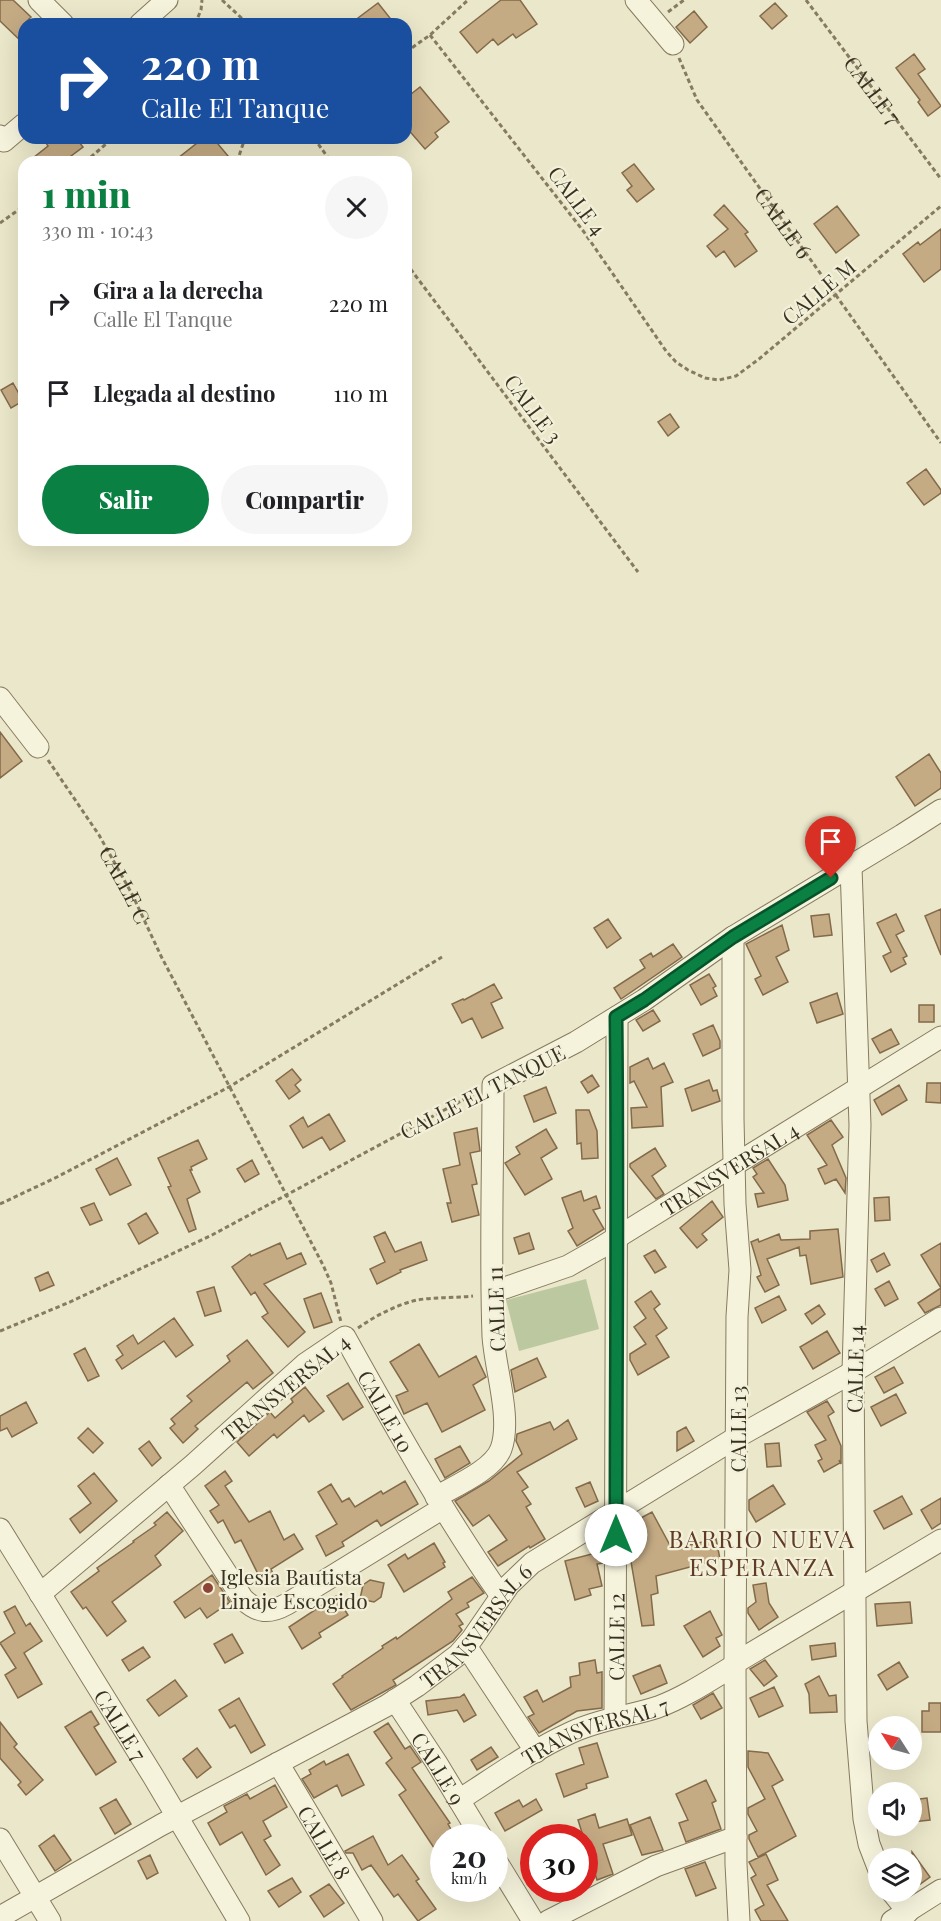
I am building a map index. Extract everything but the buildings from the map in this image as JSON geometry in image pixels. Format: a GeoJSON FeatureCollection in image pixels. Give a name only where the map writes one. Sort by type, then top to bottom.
{"type":"FeatureCollection","features":[{"type":"Feature","properties":{"kind":"street"},"geometry":{"type":"LineString","coordinates":[[39,0],[57,18]]}},
{"type":"Feature","properties":{"kind":"street"},"geometry":{"type":"LineString","coordinates":[[147,18],[167,0]]}},
{"type":"Feature","properties":{"kind":"street"},"geometry":{"type":"LineString","coordinates":[[636,0],[673,44]]}},
{"type":"Feature","properties":{"kind":"street"},"geometry":{"type":"LineString","coordinates":[[2,139],[18,128]]}},
{"type":"Feature","properties":{"kind":"street"},"geometry":{"type":"LineString","coordinates":[[3,707],[38,747]]}},
{"type":"Feature","properties":{"kind":"street","name":"CALLE EL TANQUE"},"geometry":{"type":"LineString","coordinates":[[493,1085],[576,1042],[644,1000],[733,937],[941,810]]}},
{"type":"Feature","properties":{"kind":"street","name":"CALLE 14"},"geometry":{"type":"LineString","coordinates":[[851,867],[860,1125],[853,1372],[856,1721],[864,1819],[871,1848]]}},
{"type":"Feature","properties":{"kind":"street","name":"CALLE 13"},"geometry":{"type":"LineString","coordinates":[[733,937],[734,1164],[740,1270],[737,1317],[735,1664],[739,1921]]}},
{"type":"Feature","properties":{"kind":"street","name":"CALLE 12"},"geometry":{"type":"LineString","coordinates":[[615,1717],[615,1351],[618,1237],[616,1017]]}},
{"type":"Feature","properties":{"kind":"street","name":"TRANSVERSAL 4"},"geometry":{"type":"LineString","coordinates":[[493,1292],[568,1266],[941,1037]]}},
{"type":"Feature","properties":{"kind":"street","name":"CALLE 11"},"geometry":{"type":"LineString","coordinates":[[169,1485],[243,1599],[259,1611],[267,1612],[287,1604],[439,1503],[489,1465],[501,1450],[505,1421],[494,1338],[493,1085]]}},
{"type":"Feature","properties":{"kind":"street","name":"TRANSVERSAL 6"},"geometry":{"type":"LineString","coordinates":[[0,1917],[177,1817],[395,1700],[437,1672],[466,1646],[501,1596],[519,1574],[532,1563],[737,1437],[853,1372],[941,1318]]}},
{"type":"Feature","properties":{"kind":"street","name":"TRANSVERSAL 4"},"geometry":{"type":"LineString","coordinates":[[40,1594],[169,1485],[298,1371],[345,1336]]}},
{"type":"Feature","properties":{"kind":"street","name":"CALLE 10"},"geometry":{"type":"LineString","coordinates":[[345,1336],[439,1503],[466,1547],[501,1596]]}},
{"type":"Feature","properties":{"kind":"street","name":"CALLE 7"},"geometry":{"type":"LineString","coordinates":[[0,1528],[238,1921]]}},
{"type":"Feature","properties":{"kind":"street","name":"TRANSVERSAL 7"},"geometry":{"type":"LineString","coordinates":[[459,1800],[569,1733],[615,1717],[661,1706],[682,1697],[941,1540]]}},
{"type":"Feature","properties":{"kind":"street"},"geometry":{"type":"LineString","coordinates":[[466,1646],[536,1752]]}},
{"type":"Feature","properties":{"kind":"street","name":"CALLE 9"},"geometry":{"type":"LineString","coordinates":[[395,1700],[474,1824]]}},
{"type":"Feature","properties":{"kind":"street","name":"CALLE 8"},"geometry":{"type":"LineString","coordinates":[[278,1763],[372,1921]]}},
{"type":"Feature","properties":{"kind":"street"},"geometry":{"type":"LineString","coordinates":[[548,1921],[656,1866],[736,1838]]}},
{"type":"Feature","properties":{"kind":"street"},"geometry":{"type":"LineString","coordinates":[[0,1839],[50,1921]]}},
{"type":"Feature","properties":{"kind":"street"},"geometry":{"type":"LineString","coordinates":[[508,1880],[533,1921]]}},
{"type":"Feature","properties":{"kind":"street"},"geometry":{"type":"LineString","coordinates":[[900,1916],[941,1890]]}},
{"type":"Feature","properties":{"kind":"path"},"geometry":{"type":"LineString","coordinates":[[198,18],[202,0]]}},
{"type":"Feature","properties":{"kind":"path"},"geometry":{"type":"LineString","coordinates":[[222,0],[242,18]]}},
{"type":"Feature","properties":{"kind":"path"},"geometry":{"type":"LineString","coordinates":[[412,48],[430,35],[468,0]]}},
{"type":"Feature","properties":{"kind":"path","name":"CALLE 7"},"geometry":{"type":"LineString","coordinates":[[806,0],[941,179]]}},
{"type":"Feature","properties":{"kind":"path","name":"CALLE 4"},"geometry":{"type":"LineString","coordinates":[[430,35],[584,232],[666,351],[688,370],[705,378]]}},
{"type":"Feature","properties":{"kind":"path","name":"CALLE 6"},"geometry":{"type":"LineString","coordinates":[[673,44],[697,100],[941,443]]}},
{"type":"Feature","properties":{"kind":"path"},"geometry":{"type":"LineString","coordinates":[[92,156],[106,144]]}},
{"type":"Feature","properties":{"kind":"path","name":"CALLE M"},"geometry":{"type":"LineString","coordinates":[[705,378],[719,380],[736,376],[941,206]]}},
{"type":"Feature","properties":{"kind":"path"},"geometry":{"type":"LineString","coordinates":[[0,223],[18,210]]}},
{"type":"Feature","properties":{"kind":"path","name":"CALLE 3"},"geometry":{"type":"LineString","coordinates":[[412,271],[638,572]]}},
{"type":"Feature","properties":{"kind":"path","name":"CALLE C"},"geometry":{"type":"LineString","coordinates":[[38,747],[99,835],[132,894],[228,1087]]}},
{"type":"Feature","properties":{"kind":"path"},"geometry":{"type":"LineString","coordinates":[[0,1204],[57,1177],[228,1087],[442,957]]}},
{"type":"Feature","properties":{"kind":"path","name":"CALLE EL TANQUE"},"geometry":{"type":"LineString","coordinates":[[0,1331],[70,1302],[212,1235],[493,1085]]}},
{"type":"Feature","properties":{"kind":"path"},"geometry":{"type":"LineString","coordinates":[[228,1087],[327,1274],[345,1336]]}},
{"type":"Feature","properties":{"kind":"path","name":"TRANSVERSAL 4"},"geometry":{"type":"LineString","coordinates":[[345,1336],[370,1319],[417,1300],[472,1297],[493,1292]]}},
{"type":"Feature","properties":{"kind":"green space"},"geometry":{"type":"Polygon","coordinates":[[[586,1279],[599,1329],[519,1351],[506,1300],[586,1279]]]}},
{"type":"Feature","properties":{"kind":"place","name":"Iglesia Bautista Linaje Escogido"},"geometry":{"type":"Point","coordinates":[208,1588]}},
{"type":"Feature","properties":{"kind":"district","name":"BARRIO NUEVA ESPERANZA"},"geometry":{"type":"Point","coordinates":[762,1552]}},
{"type":"Feature","properties":{"kind":"route"},"geometry":{"type":"LineString","coordinates":[[616,1535],[615,1359],[618,1237],[616,1017],[733,937],[831,878]]}}]}
